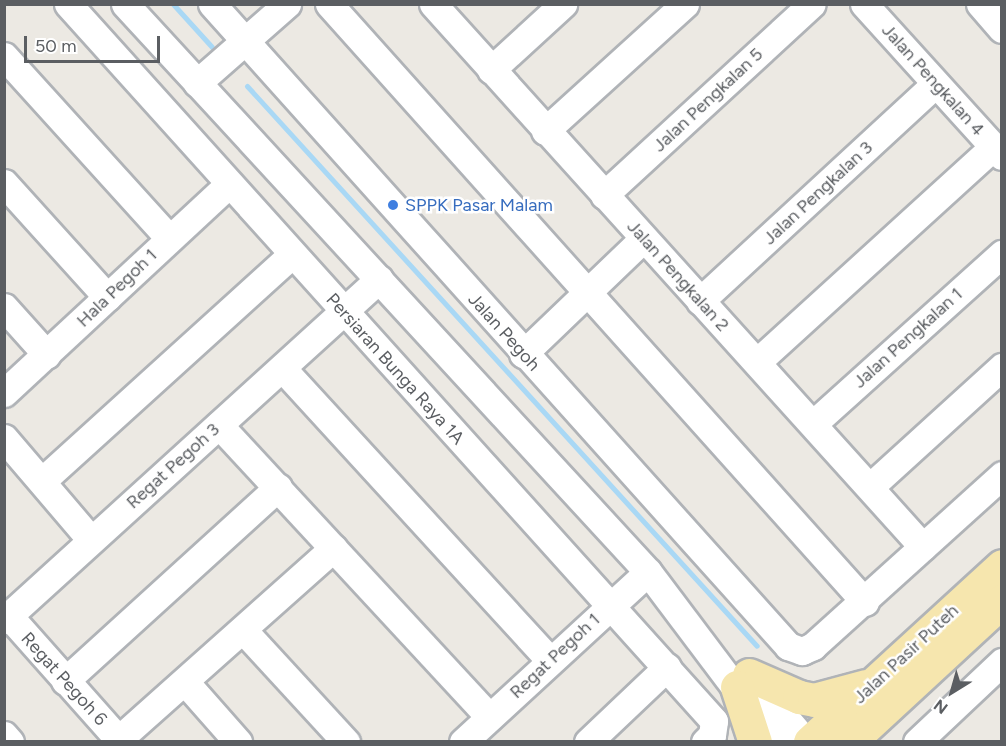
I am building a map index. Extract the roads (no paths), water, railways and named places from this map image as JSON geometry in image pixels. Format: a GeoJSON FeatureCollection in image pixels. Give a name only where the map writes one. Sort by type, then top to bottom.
{"type":"FeatureCollection","features":[{"type":"Feature","properties":{"kind":"main road","name":"Jalan Pasir Puteh"},"geometry":{"type":"LineString","coordinates":[[849,741],[887,690],[1002,566]]}},
{"type":"Feature","properties":{"kind":"main road","name":"Jalan Pasir Puteh"},"geometry":{"type":"LineString","coordinates":[[808,741],[887,690],[1002,601]]}},
{"type":"Feature","properties":{"kind":"main road"},"geometry":{"type":"LineString","coordinates":[[755,741],[743,681],[814,700],[887,690]]}},
{"type":"Feature","properties":{"kind":"main road"},"geometry":{"type":"LineString","coordinates":[[862,741],[887,690]]}},
{"type":"Feature","properties":{"kind":"street","name":"Persiaran Bunga Raya 1A"},"geometry":{"type":"LineString","coordinates":[[68,4],[343,313],[667,667],[714,721],[709,738]]}},
{"type":"Feature","properties":{"kind":"street"},"geometry":{"type":"LineString","coordinates":[[125,4],[648,572],[669,581],[743,681],[776,741]]}},
{"type":"Feature","properties":{"kind":"street","name":"Jalan Pegoh"},"geometry":{"type":"LineString","coordinates":[[212,4],[523,354],[788,646],[802,651],[813,646],[865,602]]}},
{"type":"Feature","properties":{"kind":"street"},"geometry":{"type":"LineString","coordinates":[[197,83],[287,4]]}},
{"type":"Feature","properties":{"kind":"street"},"geometry":{"type":"LineString","coordinates":[[329,4],[865,602],[1002,476]]}},
{"type":"Feature","properties":{"kind":"street"},"geometry":{"type":"LineString","coordinates":[[490,70],[563,4]]}},
{"type":"Feature","properties":{"kind":"street"},"geometry":{"type":"LineString","coordinates":[[546,131],[685,4]]}},
{"type":"Feature","properties":{"kind":"street","name":"Jalan Pengkalan 5"},"geometry":{"type":"LineString","coordinates":[[604,195],[812,4]]}},
{"type":"Feature","properties":{"kind":"street","name":"Jalan Pengkalan 4"},"geometry":{"type":"LineString","coordinates":[[864,4],[997,152]]}},
{"type":"Feature","properties":{"kind":"street"},"geometry":{"type":"LineString","coordinates":[[980,4],[1002,29]]}},
{"type":"Feature","properties":{"kind":"street","name":"Jalan Pengkalan 2"},"geometry":{"type":"LineString","coordinates":[[435,5],[490,70],[872,486],[923,547]]}},
{"type":"Feature","properties":{"kind":"street"},"geometry":{"type":"LineString","coordinates":[[4,56],[170,238]]}},
{"type":"Feature","properties":{"kind":"street","name":"Jalan Pengkalan 3"},"geometry":{"type":"LineString","coordinates":[[700,301],[935,84]]}},
{"type":"Feature","properties":{"kind":"street"},"geometry":{"type":"LineString","coordinates":[[757,362],[997,152]]}},
{"type":"Feature","properties":{"kind":"street"},"geometry":{"type":"LineString","coordinates":[[4,183],[107,297]]}},
{"type":"Feature","properties":{"kind":"street","name":"Hala Pegoh 1"},"geometry":{"type":"LineString","coordinates":[[4,393],[229,184]]}},
{"type":"Feature","properties":{"kind":"street"},"geometry":{"type":"LineString","coordinates":[[523,354],[644,239]]}},
{"type":"Feature","properties":{"kind":"street"},"geometry":{"type":"LineString","coordinates":[[42,481],[292,254]]}},
{"type":"Feature","properties":{"kind":"street","name":"Jalan Pengkalan 1"},"geometry":{"type":"LineString","coordinates":[[814,423],[1002,254]]}},
{"type":"Feature","properties":{"kind":"street","name":"Regat Pegoh 3"},"geometry":{"type":"LineString","coordinates":[[7,618],[379,279]]}},
{"type":"Feature","properties":{"kind":"street"},"geometry":{"type":"LineString","coordinates":[[4,307],[47,355]]}},
{"type":"Feature","properties":{"kind":"street"},"geometry":{"type":"LineString","coordinates":[[872,486],[1002,367]]}},
{"type":"Feature","properties":{"kind":"street"},"geometry":{"type":"LineString","coordinates":[[282,368],[550,660]]}},
{"type":"Feature","properties":{"kind":"street"},"geometry":{"type":"LineString","coordinates":[[219,425],[489,717]]}},
{"type":"Feature","properties":{"kind":"street"},"geometry":{"type":"LineString","coordinates":[[4,438],[91,540]]}},
{"type":"Feature","properties":{"kind":"street"},"geometry":{"type":"LineString","coordinates":[[65,681],[278,487]]}},
{"type":"Feature","properties":{"kind":"street"},"geometry":{"type":"LineString","coordinates":[[120,740],[244,631],[333,548]]}},
{"type":"Feature","properties":{"kind":"street","name":"Regat Pegoh 1"},"geometry":{"type":"LineString","coordinates":[[463,741],[648,572]]}},
{"type":"Feature","properties":{"kind":"street","name":"Regat Pegoh 6"},"geometry":{"type":"LineString","coordinates":[[7,618],[120,740]]}},
{"type":"Feature","properties":{"kind":"street"},"geometry":{"type":"LineString","coordinates":[[244,631],[346,741]]}},
{"type":"Feature","properties":{"kind":"street"},"geometry":{"type":"LineString","coordinates":[[917,741],[1002,662]]}},
{"type":"Feature","properties":{"kind":"street"},"geometry":{"type":"LineString","coordinates":[[588,741],[667,667]]}},
{"type":"Feature","properties":{"kind":"street"},"geometry":{"type":"LineString","coordinates":[[743,681],[808,741]]}},
{"type":"Feature","properties":{"kind":"street"},"geometry":{"type":"LineString","coordinates":[[186,683],[238,741]]}},
{"type":"Feature","properties":{"kind":"street"},"geometry":{"type":"LineString","coordinates":[[4,735],[10,741]]}},
{"type":"Feature","properties":{"kind":"waterway"},"geometry":{"type":"LineString","coordinates":[[173,4],[212,47]]}},
{"type":"Feature","properties":{"kind":"waterway"},"geometry":{"type":"LineString","coordinates":[[247,86],[757,646]]}},
{"type":"Feature","properties":{"kind":"place","name":"SPPK Pasar Malam"},"geometry":{"type":"Point","coordinates":[393,205]}}]}
